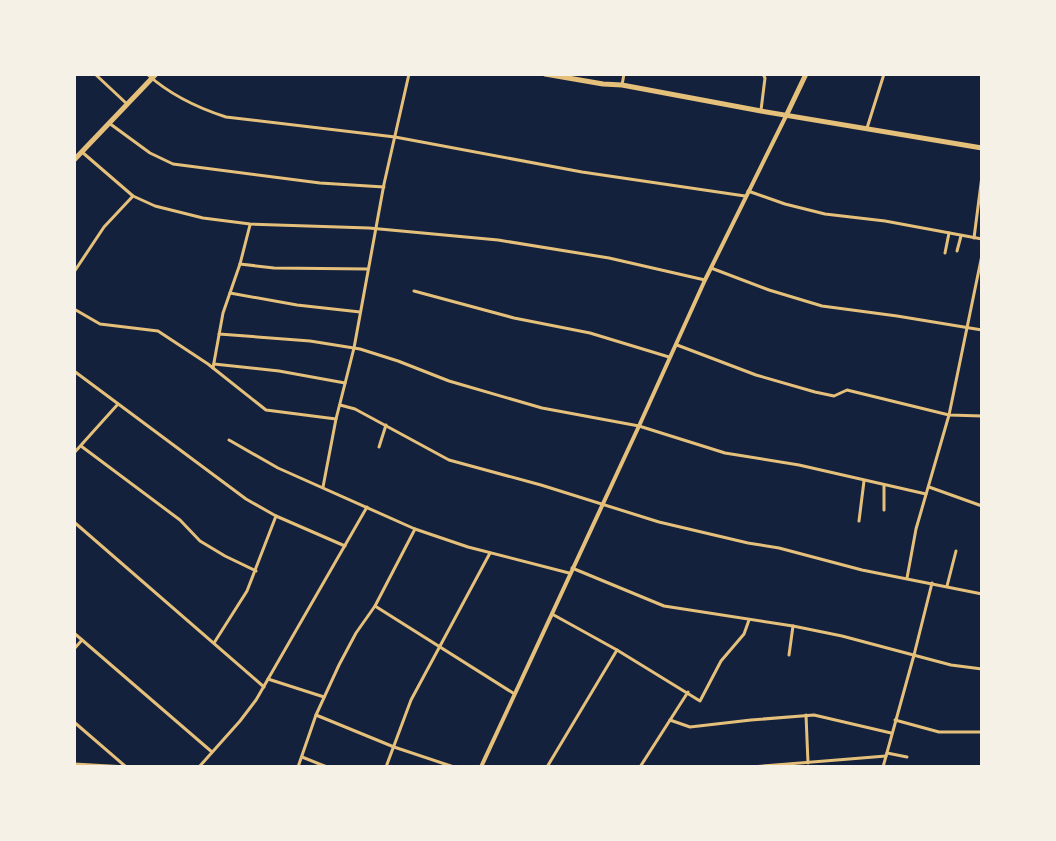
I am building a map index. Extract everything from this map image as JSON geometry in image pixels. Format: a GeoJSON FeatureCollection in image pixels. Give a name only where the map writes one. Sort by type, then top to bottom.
{"type":"FeatureCollection","features":[{"type":"Feature","properties":{"kind":"main road"},"geometry":{"type":"LineString","coordinates":[[545,74],[982,148]]}},
{"type":"Feature","properties":{"kind":"main road"},"geometry":{"type":"LineString","coordinates":[[786,116],[806,74]]}},
{"type":"Feature","properties":{"kind":"main road"},"geometry":{"type":"LineString","coordinates":[[74,160],[154,76]]}},
{"type":"Feature","properties":{"kind":"street"},"geometry":{"type":"LineString","coordinates":[[95,74],[127,104]]}},
{"type":"Feature","properties":{"kind":"street"},"geometry":{"type":"LineString","coordinates":[[147,74],[188,101],[226,117],[395,137],[582,172],[746,193],[825,214],[885,221],[982,239]]}},
{"type":"Feature","properties":{"kind":"street"},"geometry":{"type":"LineString","coordinates":[[323,487],[409,74]]}},
{"type":"Feature","properties":{"kind":"street"},"geometry":{"type":"LineString","coordinates":[[622,85],[624,74]]}},
{"type":"Feature","properties":{"kind":"street"},"geometry":{"type":"LineString","coordinates":[[867,128],[884,74]]}},
{"type":"Feature","properties":{"kind":"street"},"geometry":{"type":"LineString","coordinates":[[761,111],[765,75]]}},
{"type":"Feature","properties":{"kind":"street"},"geometry":{"type":"LineString","coordinates":[[481,767],[705,280],[786,116]]}},
{"type":"Feature","properties":{"kind":"street"},"geometry":{"type":"LineString","coordinates":[[109,123],[150,153],[173,164],[320,183],[384,187]]}},
{"type":"Feature","properties":{"kind":"street"},"geometry":{"type":"LineString","coordinates":[[82,151],[133,196],[155,206],[203,218],[250,224],[376,228],[498,240],[609,258],[705,280]]}},
{"type":"Feature","properties":{"kind":"street"},"geometry":{"type":"LineString","coordinates":[[974,238],[982,176]]}},
{"type":"Feature","properties":{"kind":"street"},"geometry":{"type":"LineString","coordinates":[[74,272],[95,239],[133,196]]}},
{"type":"Feature","properties":{"kind":"street"},"geometry":{"type":"LineString","coordinates":[[214,366],[223,313],[250,224]]}},
{"type":"Feature","properties":{"kind":"street"},"geometry":{"type":"LineString","coordinates":[[945,253],[949,233]]}},
{"type":"Feature","properties":{"kind":"street"},"geometry":{"type":"LineString","coordinates":[[957,251],[961,236]]}},
{"type":"Feature","properties":{"kind":"street"},"geometry":{"type":"LineString","coordinates":[[907,578],[911,552],[949,415],[982,255]]}},
{"type":"Feature","properties":{"kind":"street"},"geometry":{"type":"LineString","coordinates":[[240,264],[274,268],[368,269]]}},
{"type":"Feature","properties":{"kind":"street"},"geometry":{"type":"LineString","coordinates":[[711,268],[822,306],[982,330]]}},
{"type":"Feature","properties":{"kind":"street"},"geometry":{"type":"LineString","coordinates":[[414,291],[514,318],[590,333],[670,358]]}},
{"type":"Feature","properties":{"kind":"street"},"geometry":{"type":"LineString","coordinates":[[230,293],[360,312]]}},
{"type":"Feature","properties":{"kind":"street"},"geometry":{"type":"LineString","coordinates":[[74,309],[100,324],[158,331],[214,366],[266,410],[336,419]]}},
{"type":"Feature","properties":{"kind":"street"},"geometry":{"type":"LineString","coordinates":[[219,334],[310,341],[354,348],[517,401],[639,426],[725,453],[799,465],[926,494]]}},
{"type":"Feature","properties":{"kind":"street"},"geometry":{"type":"LineString","coordinates":[[677,345],[756,375],[815,392],[834,396],[847,390],[949,415],[982,416]]}},
{"type":"Feature","properties":{"kind":"street"},"geometry":{"type":"LineString","coordinates":[[214,366],[279,371],[345,383]]}},
{"type":"Feature","properties":{"kind":"street"},"geometry":{"type":"LineString","coordinates":[[74,371],[262,509],[345,546]]}},
{"type":"Feature","properties":{"kind":"street"},"geometry":{"type":"LineString","coordinates":[[74,453],[118,404]]}},
{"type":"Feature","properties":{"kind":"street"},"geometry":{"type":"LineString","coordinates":[[340,405],[355,409],[449,460],[659,522],[862,570],[982,594]]}},
{"type":"Feature","properties":{"kind":"street"},"geometry":{"type":"LineString","coordinates":[[379,447],[386,425]]}},
{"type":"Feature","properties":{"kind":"street"},"geometry":{"type":"LineString","coordinates":[[229,440],[271,465],[415,529],[490,553],[571,570],[664,606],[793,626],[957,666],[982,669]]}},
{"type":"Feature","properties":{"kind":"street"},"geometry":{"type":"LineString","coordinates":[[81,446],[180,520],[206,545],[256,571]]}},
{"type":"Feature","properties":{"kind":"street"},"geometry":{"type":"LineString","coordinates":[[859,521],[864,481]]}},
{"type":"Feature","properties":{"kind":"street"},"geometry":{"type":"LineString","coordinates":[[884,485],[884,510]]}},
{"type":"Feature","properties":{"kind":"street"},"geometry":{"type":"LineString","coordinates":[[929,487],[982,506]]}},
{"type":"Feature","properties":{"kind":"street"},"geometry":{"type":"LineString","coordinates":[[199,767],[248,711],[264,687],[367,507]]}},
{"type":"Feature","properties":{"kind":"street"},"geometry":{"type":"LineString","coordinates":[[214,643],[256,571],[276,516]]}},
{"type":"Feature","properties":{"kind":"street"},"geometry":{"type":"LineString","coordinates":[[74,522],[264,687]]}},
{"type":"Feature","properties":{"kind":"street"},"geometry":{"type":"LineString","coordinates":[[298,767],[316,715],[347,649],[375,606],[415,529]]}},
{"type":"Feature","properties":{"kind":"street"},"geometry":{"type":"LineString","coordinates":[[947,586],[956,551]]}},
{"type":"Feature","properties":{"kind":"street"},"geometry":{"type":"LineString","coordinates":[[386,767],[411,700],[490,553]]}},
{"type":"Feature","properties":{"kind":"street"},"geometry":{"type":"LineString","coordinates":[[883,767],[932,583]]}},
{"type":"Feature","properties":{"kind":"street"},"geometry":{"type":"LineString","coordinates":[[375,606],[514,694]]}},
{"type":"Feature","properties":{"kind":"street"},"geometry":{"type":"LineString","coordinates":[[552,614],[699,700],[721,661],[744,634],[749,620]]}},
{"type":"Feature","properties":{"kind":"street"},"geometry":{"type":"LineString","coordinates":[[789,655],[793,626]]}},
{"type":"Feature","properties":{"kind":"street"},"geometry":{"type":"LineString","coordinates":[[74,633],[212,752]]}},
{"type":"Feature","properties":{"kind":"street"},"geometry":{"type":"LineString","coordinates":[[74,649],[82,640]]}},
{"type":"Feature","properties":{"kind":"street"},"geometry":{"type":"LineString","coordinates":[[547,767],[617,650]]}},
{"type":"Feature","properties":{"kind":"street"},"geometry":{"type":"LineString","coordinates":[[268,679],[324,697]]}},
{"type":"Feature","properties":{"kind":"street"},"geometry":{"type":"LineString","coordinates":[[640,767],[688,692]]}},
{"type":"Feature","properties":{"kind":"street"},"geometry":{"type":"LineString","coordinates":[[316,715],[394,747],[454,767]]}},
{"type":"Feature","properties":{"kind":"street"},"geometry":{"type":"LineString","coordinates":[[670,720],[693,727],[806,715],[891,733]]}},
{"type":"Feature","properties":{"kind":"street"},"geometry":{"type":"LineString","coordinates":[[806,715],[808,763]]}},
{"type":"Feature","properties":{"kind":"street"},"geometry":{"type":"LineString","coordinates":[[895,720],[939,732],[982,732]]}},
{"type":"Feature","properties":{"kind":"street"},"geometry":{"type":"LineString","coordinates":[[74,722],[126,767]]}},
{"type":"Feature","properties":{"kind":"street"},"geometry":{"type":"LineString","coordinates":[[751,767],[886,754],[907,757]]}},
{"type":"Feature","properties":{"kind":"street"},"geometry":{"type":"LineString","coordinates":[[302,757],[327,767]]}},
{"type":"Feature","properties":{"kind":"street"},"geometry":{"type":"LineString","coordinates":[[74,764],[126,767]]}}]}
